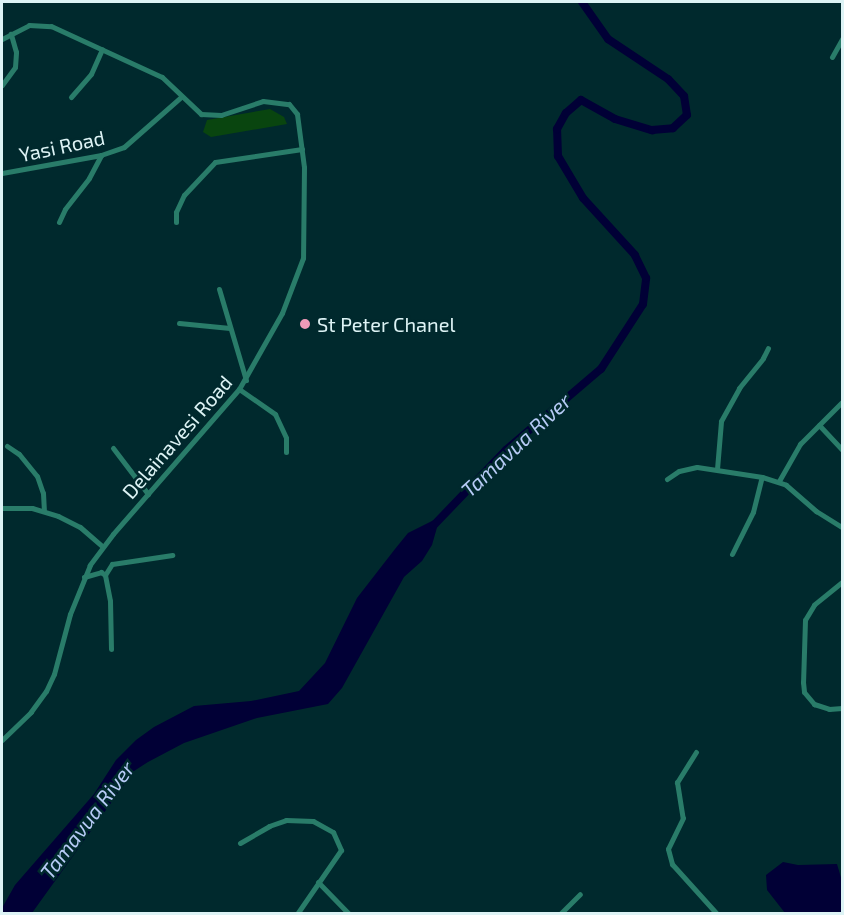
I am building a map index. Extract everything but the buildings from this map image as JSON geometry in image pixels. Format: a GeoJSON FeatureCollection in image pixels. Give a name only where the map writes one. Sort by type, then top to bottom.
{"type":"FeatureCollection","features":[{"type":"Feature","properties":{"kind":"street","name":"Delainavesi Road"},"geometry":{"type":"LineString","coordinates":[[2,39],[29,25],[40,24],[51,27],[162,76],[201,114],[221,115],[263,101],[289,104],[297,114],[304,167],[303,258],[282,313],[240,389],[103,547],[84,577],[54,674],[46,691],[31,712],[2,740]]}},
{"type":"Feature","properties":{"kind":"street"},"geometry":{"type":"LineString","coordinates":[[2,85],[15,68],[16,52],[11,34]]}},
{"type":"Feature","properties":{"kind":"street"},"geometry":{"type":"LineString","coordinates":[[832,57],[843,39]]}},
{"type":"Feature","properties":{"kind":"street"},"geometry":{"type":"LineString","coordinates":[[70,97],[89,78],[102,49]]}},
{"type":"Feature","properties":{"kind":"street","name":"Yasi Road"},"geometry":{"type":"LineString","coordinates":[[2,173],[101,155],[124,147],[182,97]]}},
{"type":"Feature","properties":{"kind":"street"},"geometry":{"type":"LineString","coordinates":[[176,222],[176,212],[184,195],[215,162],[302,149]]}},
{"type":"Feature","properties":{"kind":"street"},"geometry":{"type":"LineString","coordinates":[[59,222],[65,209],[89,178],[101,155]]}},
{"type":"Feature","properties":{"kind":"street"},"geometry":{"type":"LineString","coordinates":[[219,289],[246,380]]}},
{"type":"Feature","properties":{"kind":"street"},"geometry":{"type":"LineString","coordinates":[[178,323],[230,328]]}},
{"type":"Feature","properties":{"kind":"street"},"geometry":{"type":"LineString","coordinates":[[717,469],[721,421],[739,388],[763,358],[768,348]]}},
{"type":"Feature","properties":{"kind":"street"},"geometry":{"type":"LineString","coordinates":[[240,389],[275,414],[286,438],[286,452]]}},
{"type":"Feature","properties":{"kind":"street"},"geometry":{"type":"LineString","coordinates":[[778,481],[794,452],[843,402]]}},
{"type":"Feature","properties":{"kind":"street"},"geometry":{"type":"LineString","coordinates":[[819,425],[843,450]]}},
{"type":"Feature","properties":{"kind":"street"},"geometry":{"type":"LineString","coordinates":[[8,446],[19,454],[34,471],[43,493],[44,510]]}},
{"type":"Feature","properties":{"kind":"street"},"geometry":{"type":"LineString","coordinates":[[113,448],[148,494]]}},
{"type":"Feature","properties":{"kind":"street"},"geometry":{"type":"LineString","coordinates":[[667,479],[692,467],[717,469],[778,481],[828,520],[843,527]]}},
{"type":"Feature","properties":{"kind":"street"},"geometry":{"type":"LineString","coordinates":[[732,554],[753,512],[762,477]]}},
{"type":"Feature","properties":{"kind":"street"},"geometry":{"type":"LineString","coordinates":[[2,508],[44,510],[75,524],[103,547]]}},
{"type":"Feature","properties":{"kind":"street"},"geometry":{"type":"LineString","coordinates":[[111,649],[110,601],[105,575],[112,564],[172,555]]}},
{"type":"Feature","properties":{"kind":"street"},"geometry":{"type":"LineString","coordinates":[[84,577],[101,572],[105,575]]}},
{"type":"Feature","properties":{"kind":"street"},"geometry":{"type":"LineString","coordinates":[[843,582],[814,605],[805,620],[803,682],[807,697],[816,706],[843,708]]}},
{"type":"Feature","properties":{"kind":"street"},"geometry":{"type":"LineString","coordinates":[[696,752],[677,783],[683,818],[668,849],[672,864],[717,914]]}},
{"type":"Feature","properties":{"kind":"street"},"geometry":{"type":"LineString","coordinates":[[240,843],[278,822],[305,819],[319,823],[333,832],[341,847],[297,914]]}},
{"type":"Feature","properties":{"kind":"street"},"geometry":{"type":"LineString","coordinates":[[318,882],[349,914]]}},
{"type":"Feature","properties":{"kind":"street"},"geometry":{"type":"LineString","coordinates":[[560,914],[580,894]]}},
{"type":"Feature","properties":{"kind":"green space"},"geometry":{"type":"Polygon","coordinates":[[[270,109],[284,117],[287,124],[211,137],[203,132],[207,120],[270,109]]]}},
{"type":"Feature","properties":{"kind":"water","name":"Tamavua River"},"geometry":{"type":"Polygon","coordinates":[[[440,517],[432,545],[422,561],[404,577],[342,688],[328,704],[257,718],[184,743],[148,762],[134,771],[32,913],[2,913],[2,908],[15,885],[94,794],[116,760],[136,740],[154,727],[194,706],[251,701],[299,691],[325,663],[357,598],[395,549],[408,533],[440,517]]]}},
{"type":"Feature","properties":{"kind":"water"},"geometry":{"type":"Polygon","coordinates":[[[783,862],[798,865],[837,864],[842,881],[842,913],[785,913],[767,890],[766,875],[783,862]]]}},
{"type":"Feature","properties":{"kind":"waterway","name":"Tamavua River"},"geometry":{"type":"LineString","coordinates":[[434,525],[506,450],[601,369],[643,304],[646,278],[635,255],[583,198],[558,156],[557,129],[566,113],[581,100],[615,119],[652,130],[673,128],[687,115],[684,96],[668,79],[608,39],[582,2]]}},
{"type":"Feature","properties":{"kind":"place","name":"St Peter Chanel"},"geometry":{"type":"Point","coordinates":[305,324]}}]}
